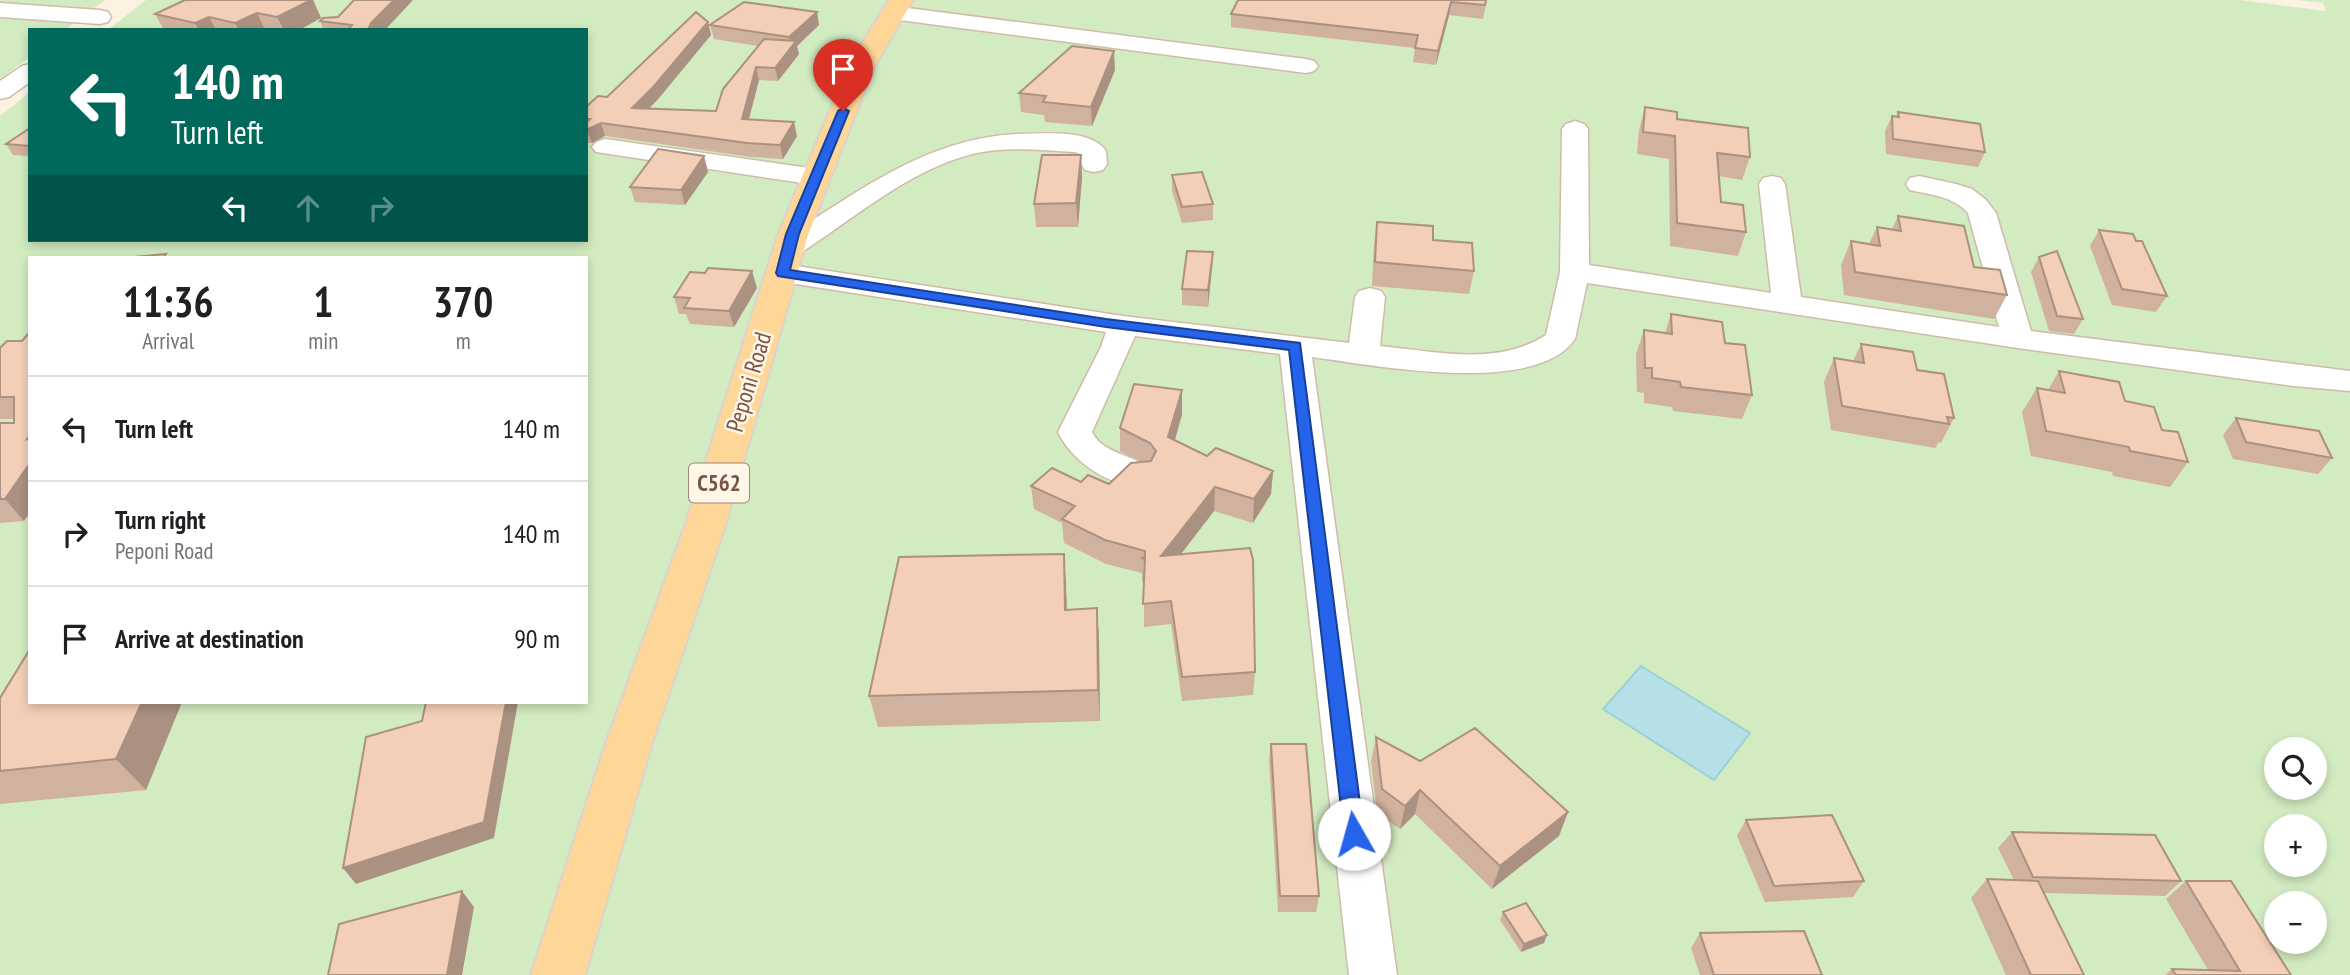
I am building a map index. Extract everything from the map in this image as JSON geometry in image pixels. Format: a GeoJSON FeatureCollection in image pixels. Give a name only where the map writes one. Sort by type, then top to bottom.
{"type":"FeatureCollection","features":[{"type":"Feature","properties":{"kind":"main road","name":"Peponi Road"},"geometry":{"type":"LineString","coordinates":[[558,975],[628,746],[705,526],[786,261],[816,177],[861,67],[896,7]]}},
{"type":"Feature","properties":{"kind":"street"},"geometry":{"type":"LineString","coordinates":[[896,7],[1306,66]]}},
{"type":"Feature","properties":{"kind":"street"},"geometry":{"type":"LineString","coordinates":[[0,10],[100,18]]}},
{"type":"Feature","properties":{"kind":"street"},"geometry":{"type":"LineString","coordinates":[[0,92],[28,72]]}},
{"type":"Feature","properties":{"kind":"street"},"geometry":{"type":"LineString","coordinates":[[786,261],[1123,325],[1363,354],[1485,365],[1510,362],[1541,352],[1560,339],[1575,272],[1575,129]]}},
{"type":"Feature","properties":{"kind":"street"},"geometry":{"type":"LineString","coordinates":[[786,261],[922,165],[963,149],[990,145],[1075,144],[1086,146],[1093,151],[1094,164]]}},
{"type":"Feature","properties":{"kind":"street"},"geometry":{"type":"LineString","coordinates":[[605,148],[816,177]]}},
{"type":"Feature","properties":{"kind":"street"},"geometry":{"type":"LineString","coordinates":[[1772,184],[1787,304]]}},
{"type":"Feature","properties":{"kind":"street"},"geometry":{"type":"LineString","coordinates":[[1919,184],[1956,192],[1976,202],[1982,213],[2018,339]]}},
{"type":"Feature","properties":{"kind":"street"},"geometry":{"type":"LineString","coordinates":[[1575,272],[2018,339],[2350,381]]}},
{"type":"Feature","properties":{"kind":"street"},"geometry":{"type":"LineString","coordinates":[[1363,354],[1370,297]]}},
{"type":"Feature","properties":{"kind":"street"},"geometry":{"type":"LineString","coordinates":[[1123,325],[1117,346],[1075,432],[1080,445],[1095,459],[1137,475]]}},
{"type":"Feature","properties":{"kind":"street"},"geometry":{"type":"LineString","coordinates":[[1295,346],[1373,975]]}},
{"type":"Feature","properties":{"kind":"green space"},"geometry":{"type":"Polygon","coordinates":[[[0,0],[105,0],[68,28],[28,28],[28,58],[0,79],[0,0]]]}},
{"type":"Feature","properties":{"kind":"green space"},"geometry":{"type":"Polygon","coordinates":[[[146,0],[2240,0],[2326,11],[2323,3],[2299,0],[2350,0],[2350,975],[0,975],[0,116],[28,94],[28,242],[588,242],[588,28],[111,28],[146,0]]]}},
{"type":"Feature","properties":{"kind":"water"},"geometry":{"type":"Polygon","coordinates":[[[1641,666],[1750,733],[1714,780],[1603,709],[1641,666]]]}},
{"type":"Feature","properties":{"kind":"building"},"geometry":{"type":"Polygon","coordinates":[[[185,0],[311,0],[277,17],[257,13],[235,23],[209,17],[195,23],[155,14],[185,0]]]}},
{"type":"Feature","properties":{"kind":"building"},"geometry":{"type":"Polygon","coordinates":[[[354,0],[394,0],[369,28],[350,28],[352,25],[320,21],[323,18],[338,17],[354,0]]]}},
{"type":"Feature","properties":{"kind":"building"},"geometry":{"type":"Polygon","coordinates":[[[1238,0],[1486,0],[1485,5],[1451,2],[1438,51],[1415,48],[1418,35],[1231,14],[1238,0]]]}},
{"type":"Feature","properties":{"kind":"building"},"geometry":{"type":"Polygon","coordinates":[[[744,2],[817,12],[789,37],[710,25],[744,2]]]}},
{"type":"Feature","properties":{"kind":"building"},"geometry":{"type":"Polygon","coordinates":[[[696,12],[708,22],[632,108],[716,111],[723,89],[764,39],[796,41],[775,68],[756,67],[742,119],[794,122],[780,145],[601,123],[588,129],[588,105],[598,96],[607,97],[696,12]]]}},
{"type":"Feature","properties":{"kind":"building"},"geometry":{"type":"Polygon","coordinates":[[[1072,46],[1114,51],[1091,107],[1043,102],[1046,96],[1019,93],[1072,46]]]}},
{"type":"Feature","properties":{"kind":"building"},"geometry":{"type":"Polygon","coordinates":[[[1645,107],[1677,112],[1677,119],[1748,128],[1750,157],[1717,153],[1721,202],[1743,205],[1746,232],[1677,223],[1675,136],[1643,132],[1645,107]]]}},
{"type":"Feature","properties":{"kind":"building"},"geometry":{"type":"Polygon","coordinates":[[[1898,112],[1980,124],[1985,152],[1893,139],[1892,116],[1899,117],[1898,112]]]}},
{"type":"Feature","properties":{"kind":"building"},"geometry":{"type":"Polygon","coordinates":[[[28,129],[28,146],[6,144],[28,129]]]}},
{"type":"Feature","properties":{"kind":"building"},"geometry":{"type":"Polygon","coordinates":[[[658,149],[704,156],[681,190],[630,187],[658,149]]]}},
{"type":"Feature","properties":{"kind":"building"},"geometry":{"type":"Polygon","coordinates":[[[1042,155],[1081,155],[1076,203],[1034,204],[1042,155]]]}},
{"type":"Feature","properties":{"kind":"building"},"geometry":{"type":"Polygon","coordinates":[[[1202,172],[1213,204],[1182,207],[1172,175],[1202,172]]]}},
{"type":"Feature","properties":{"kind":"building"},"geometry":{"type":"Polygon","coordinates":[[[1898,216],[1964,226],[1974,267],[2000,270],[2007,295],[1855,272],[1851,241],[1880,246],[1877,227],[1901,231],[1898,216]]]}},
{"type":"Feature","properties":{"kind":"building"},"geometry":{"type":"Polygon","coordinates":[[[1377,222],[1433,226],[1433,240],[1472,243],[1474,271],[1375,262],[1377,222]]]}},
{"type":"Feature","properties":{"kind":"building"},"geometry":{"type":"Polygon","coordinates":[[[2099,230],[2133,234],[2136,241],[2142,241],[2167,296],[2122,289],[2099,230]]]}},
{"type":"Feature","properties":{"kind":"building"},"geometry":{"type":"Polygon","coordinates":[[[1187,251],[1213,252],[1208,290],[1182,289],[1187,251]]]}},
{"type":"Feature","properties":{"kind":"building"},"geometry":{"type":"Polygon","coordinates":[[[2057,251],[2083,319],[2057,316],[2039,257],[2057,251]]]}},
{"type":"Feature","properties":{"kind":"building"},"geometry":{"type":"Polygon","coordinates":[[[708,268],[752,271],[729,311],[684,308],[690,298],[674,297],[690,272],[705,273],[708,268]]]}},
{"type":"Feature","properties":{"kind":"building"},"geometry":{"type":"Polygon","coordinates":[[[1671,314],[1722,322],[1725,343],[1745,345],[1752,395],[1681,387],[1680,382],[1652,378],[1652,368],[1645,368],[1644,330],[1672,334],[1671,314]]]}},
{"type":"Feature","properties":{"kind":"building"},"geometry":{"type":"Polygon","coordinates":[[[28,334],[28,466],[5,499],[0,499],[0,423],[14,423],[14,397],[0,397],[0,348],[7,341],[22,341],[28,334]]]}},
{"type":"Feature","properties":{"kind":"building"},"geometry":{"type":"Polygon","coordinates":[[[1861,344],[1913,352],[1917,370],[1944,374],[1954,418],[1947,417],[1949,424],[1842,406],[1834,358],[1864,363],[1861,344]]]}},
{"type":"Feature","properties":{"kind":"building"},"geometry":{"type":"Polygon","coordinates":[[[2059,371],[2119,382],[2125,401],[2154,407],[2162,430],[2178,432],[2188,462],[2046,431],[2037,388],[2065,393],[2059,371]]]}},
{"type":"Feature","properties":{"kind":"building"},"geometry":{"type":"Polygon","coordinates":[[[1134,384],[1182,390],[1168,437],[1207,456],[1216,448],[1273,471],[1254,499],[1215,487],[1161,556],[1250,548],[1253,560],[1255,672],[1182,677],[1171,601],[1143,604],[1145,559],[1141,558],[1145,557],[1145,551],[1105,540],[1062,519],[1075,506],[1031,486],[1052,468],[1081,482],[1088,475],[1109,484],[1131,463],[1151,461],[1156,451],[1150,443],[1120,428],[1134,384]]]}},
{"type":"Feature","properties":{"kind":"building"},"geometry":{"type":"Polygon","coordinates":[[[2236,418],[2319,431],[2332,458],[2246,442],[2236,418]]]}},
{"type":"Feature","properties":{"kind":"building"},"geometry":{"type":"Polygon","coordinates":[[[1064,554],[1065,610],[1097,608],[1098,690],[869,696],[899,557],[1064,554]]]}},
{"type":"Feature","properties":{"kind":"building"},"geometry":{"type":"Polygon","coordinates":[[[28,652],[28,704],[141,704],[116,759],[0,771],[0,698],[28,652]]]}},
{"type":"Feature","properties":{"kind":"building"},"geometry":{"type":"Polygon","coordinates":[[[426,704],[506,704],[484,822],[343,868],[366,737],[422,721],[426,704]]]}},
{"type":"Feature","properties":{"kind":"building"},"geometry":{"type":"Polygon","coordinates":[[[1475,728],[1568,812],[1500,866],[1420,790],[1405,806],[1382,789],[1376,737],[1420,761],[1475,728]]]}},
{"type":"Feature","properties":{"kind":"building"},"geometry":{"type":"Polygon","coordinates":[[[1271,744],[1306,744],[1319,896],[1280,896],[1271,744]]]}},
{"type":"Feature","properties":{"kind":"building"},"geometry":{"type":"Polygon","coordinates":[[[1832,815],[1864,881],[1774,886],[1746,820],[1832,815]]]}},
{"type":"Feature","properties":{"kind":"building"},"geometry":{"type":"Polygon","coordinates":[[[2012,832],[2155,835],[2181,881],[2033,877],[2012,832]]]}},
{"type":"Feature","properties":{"kind":"building"},"geometry":{"type":"Polygon","coordinates":[[[1987,879],[2038,881],[2084,975],[2031,975],[1987,879]]]}},
{"type":"Feature","properties":{"kind":"building"},"geometry":{"type":"Polygon","coordinates":[[[2186,881],[2231,881],[2264,933],[2264,954],[2278,954],[2291,975],[2176,975],[2172,969],[2240,971],[2186,881]]]}},
{"type":"Feature","properties":{"kind":"building"},"geometry":{"type":"Polygon","coordinates":[[[462,891],[447,975],[328,975],[339,924],[462,891]]]}},
{"type":"Feature","properties":{"kind":"building"},"geometry":{"type":"Polygon","coordinates":[[[1526,903],[1547,935],[1524,944],[1503,912],[1526,903]]]}},
{"type":"Feature","properties":{"kind":"building"},"geometry":{"type":"Polygon","coordinates":[[[1804,931],[1822,975],[1714,975],[1700,933],[1804,931]]]}},
{"type":"Feature","properties":{"kind":"route"},"geometry":{"type":"LineString","coordinates":[[843,111],[793,234],[783,273],[1106,323],[1295,346],[1354,834]]}}]}
